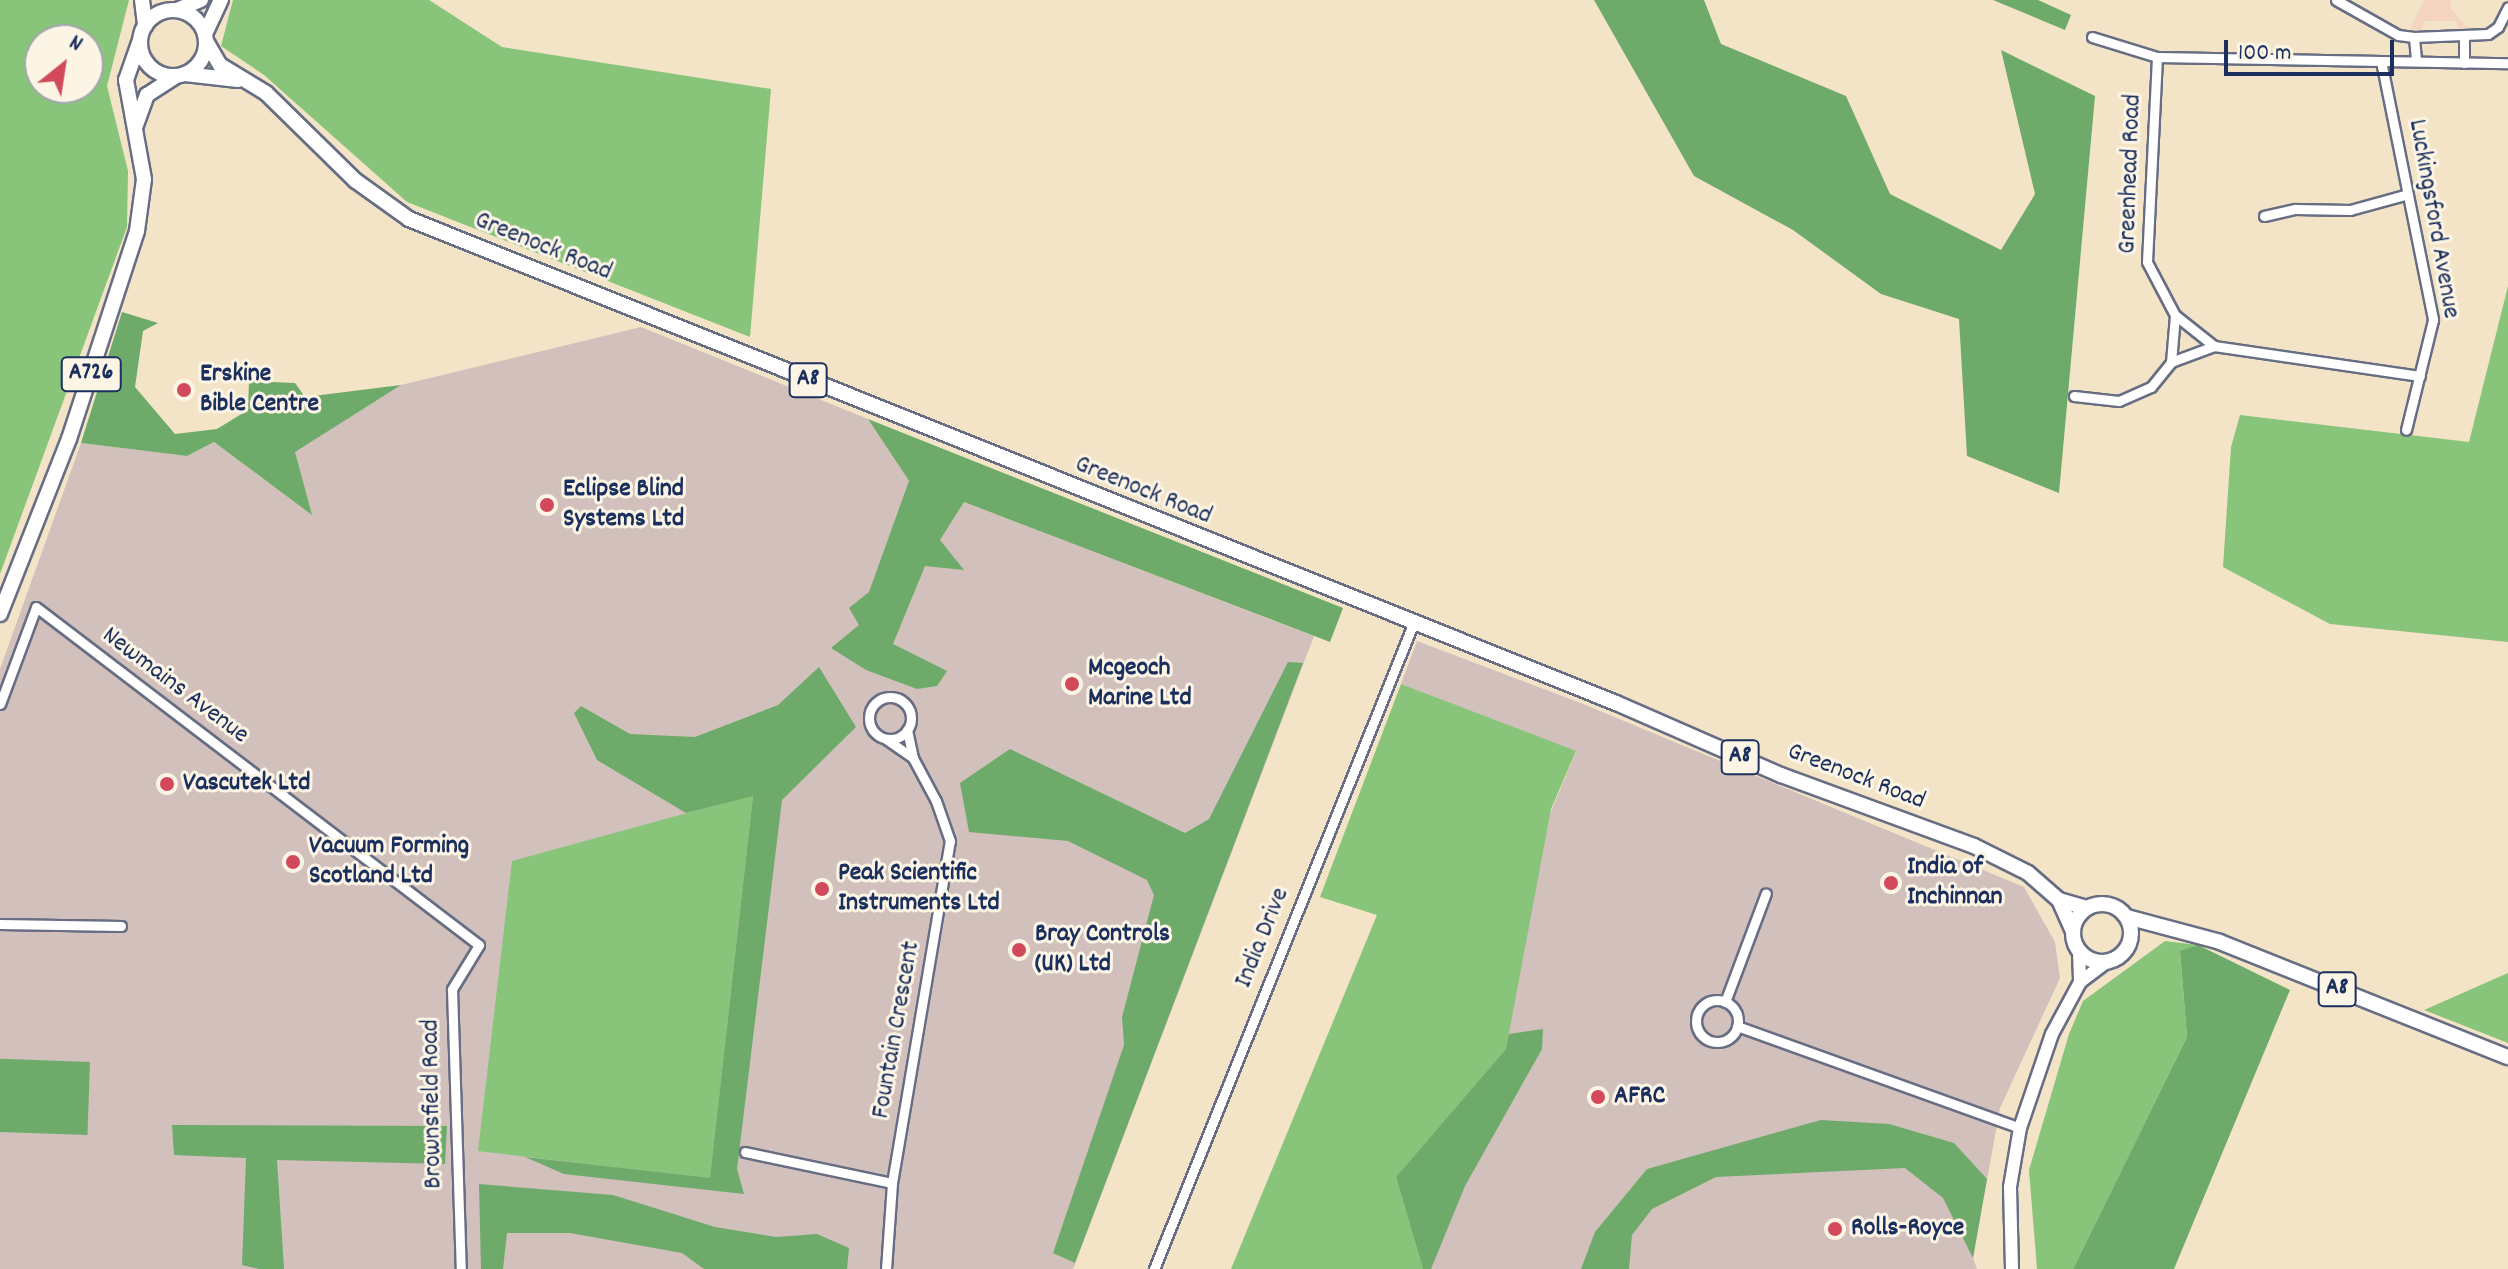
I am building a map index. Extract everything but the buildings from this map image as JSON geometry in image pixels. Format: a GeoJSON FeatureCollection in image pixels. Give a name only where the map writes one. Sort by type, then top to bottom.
{"type":"FeatureCollection","features":[{"type":"Feature","properties":{"kind":"main road"},"geometry":{"type":"LineString","coordinates":[[142,0],[146,62],[180,75]]}},
{"type":"Feature","properties":{"kind":"main road"},"geometry":{"type":"LineString","coordinates":[[157,0],[195,18],[206,38]]}},
{"type":"Feature","properties":{"kind":"main road"},"geometry":{"type":"LineString","coordinates":[[143,33],[174,10],[201,0]]}},
{"type":"Feature","properties":{"kind":"main road"},"geometry":{"type":"LineString","coordinates":[[136,125],[147,95],[199,64],[221,0]]}},
{"type":"Feature","properties":{"kind":"main road","name":"A726"},"geometry":{"type":"LineString","coordinates":[[0,614],[69,439],[137,231],[144,179],[126,80],[143,33]]}},
{"type":"Feature","properties":{"kind":"main road","name":"Greenock Road"},"geometry":{"type":"LineString","coordinates":[[206,38],[220,65],[239,80],[266,93],[356,181],[409,219],[1781,775],[2008,860],[2059,900],[2087,908]]}},
{"type":"Feature","properties":{"kind":"main road","name":"Greenock Road"},"geometry":{"type":"LineString","coordinates":[[180,75],[239,80]]}},
{"type":"Feature","properties":{"kind":"main road","name":"Greenock Road"},"geometry":{"type":"LineString","coordinates":[[2059,900],[2073,932]]}},
{"type":"Feature","properties":{"kind":"main road","name":"A8"},"geometry":{"type":"LineString","coordinates":[[2087,908],[2109,904],[2127,917],[2163,930],[2220,942],[2508,1057]]}},
{"type":"Feature","properties":{"kind":"main road"},"geometry":{"type":"LineString","coordinates":[[2073,932],[2087,908]]}},
{"type":"Feature","properties":{"kind":"main road"},"geometry":{"type":"LineString","coordinates":[[2127,917],[2130,944]]}},
{"type":"Feature","properties":{"kind":"main road"},"geometry":{"type":"LineString","coordinates":[[2079,951],[2107,962],[2130,944],[2163,930]]}},
{"type":"Feature","properties":{"kind":"main road","name":"A8"},"geometry":{"type":"LineString","coordinates":[[2073,932],[2079,951]]}},
{"type":"Feature","properties":{"kind":"street"},"geometry":{"type":"LineString","coordinates":[[2336,0],[2398,35],[2414,37],[2488,34],[2498,27],[2508,3]]}},
{"type":"Feature","properties":{"kind":"street"},"geometry":{"type":"LineString","coordinates":[[2464,36],[2464,63]]}},
{"type":"Feature","properties":{"kind":"street"},"geometry":{"type":"LineString","coordinates":[[2092,37],[2157,57],[2508,63]]}},
{"type":"Feature","properties":{"kind":"street"},"geometry":{"type":"LineString","coordinates":[[2414,37],[2416,61]]}},
{"type":"Feature","properties":{"kind":"street","name":"Greenhead Road"},"geometry":{"type":"LineString","coordinates":[[2157,57],[2147,262],[2175,315],[2214,346]]}},
{"type":"Feature","properties":{"kind":"street","name":"Luckingsford Avenue"},"geometry":{"type":"LineString","coordinates":[[2381,61],[2433,320],[2406,430]]}},
{"type":"Feature","properties":{"kind":"street"},"geometry":{"type":"LineString","coordinates":[[2264,216],[2295,209],[2350,210],[2408,194]]}},
{"type":"Feature","properties":{"kind":"street"},"geometry":{"type":"LineString","coordinates":[[2171,362],[2175,315]]}},
{"type":"Feature","properties":{"kind":"street"},"geometry":{"type":"LineString","coordinates":[[2074,396],[2101,402],[2137,396],[2171,362],[2214,346],[2420,376]]}},
{"type":"Feature","properties":{"kind":"street","name":"Newmains Avenue"},"geometry":{"type":"LineString","coordinates":[[0,704],[36,607],[479,945]]}},
{"type":"Feature","properties":{"kind":"street","name":"India Drive"},"geometry":{"type":"LineString","coordinates":[[1154,1269],[1413,624]]}},
{"type":"Feature","properties":{"kind":"street","name":"Fountain Crescent"},"geometry":{"type":"LineString","coordinates":[[886,1269],[892,1183],[950,841],[936,801],[913,758],[907,730],[909,708],[897,698],[881,699],[872,708],[870,723],[913,758]]}},
{"type":"Feature","properties":{"kind":"street"},"geometry":{"type":"LineString","coordinates":[[885,738],[907,730]]}},
{"type":"Feature","properties":{"kind":"street"},"geometry":{"type":"LineString","coordinates":[[1725,1002],[1766,893]]}},
{"type":"Feature","properties":{"kind":"street"},"geometry":{"type":"LineString","coordinates":[[0,924],[121,926]]}},
{"type":"Feature","properties":{"kind":"street","name":"Brownsfield Road"},"geometry":{"type":"LineString","coordinates":[[461,1269],[452,989],[479,945]]}},
{"type":"Feature","properties":{"kind":"street"},"geometry":{"type":"LineString","coordinates":[[2079,951],[2080,982]]}},
{"type":"Feature","properties":{"kind":"street"},"geometry":{"type":"LineString","coordinates":[[2012,1269],[2010,1187],[2020,1128],[2052,1034],[2080,982],[2107,962]]}},
{"type":"Feature","properties":{"kind":"street"},"geometry":{"type":"LineString","coordinates":[[1712,1001],[1725,1002],[1736,1012],[1737,1026],[1730,1038],[1717,1043],[1704,1039],[1696,1027],[1700,1008],[1712,1001]]}},
{"type":"Feature","properties":{"kind":"street"},"geometry":{"type":"LineString","coordinates":[[1737,1026],[2020,1128]]}},
{"type":"Feature","properties":{"kind":"street"},"geometry":{"type":"LineString","coordinates":[[745,1152],[892,1183]]}},
{"type":"Feature","properties":{"kind":"shaded area"},"geometry":{"type":"Polygon","coordinates":[[[2424,0],[2450,0],[2451,9],[2468,29],[2459,29],[2456,21],[2425,21],[2421,30],[2410,29],[2424,0]]]}},
{"type":"Feature","properties":{"kind":"shaded area"},"geometry":{"type":"Polygon","coordinates":[[[641,327],[868,419],[909,481],[1314,636],[1073,1269],[0,1269],[0,669],[81,443],[187,456],[214,442],[311,514],[294,452],[401,385],[641,327]]]}},
{"type":"Feature","properties":{"kind":"shaded area"},"geometry":{"type":"Polygon","coordinates":[[[1417,641],[1583,704],[2024,887],[2055,942],[2060,978],[2000,1108],[1973,1258],[1977,1269],[1423,1269],[1396,1177],[1576,752],[1401,684],[1417,641]]]}},
{"type":"Feature","properties":{"kind":"green space"},"geometry":{"type":"Polygon","coordinates":[[[0,0],[129,0],[107,86],[128,171],[127,227],[0,574],[0,0]]]}},
{"type":"Feature","properties":{"kind":"green space"},"geometry":{"type":"Polygon","coordinates":[[[233,0],[429,0],[502,47],[771,89],[750,337],[407,202],[264,75],[221,46],[233,0]]]}},
{"type":"Feature","properties":{"kind":"green space"},"geometry":{"type":"Polygon","coordinates":[[[1594,0],[1704,0],[1721,44],[1846,96],[1890,194],[2001,250],[2035,194],[2001,50],[2095,96],[2059,493],[1967,456],[1959,319],[1881,294],[1793,230],[1694,176],[1594,0]]]}},
{"type":"Feature","properties":{"kind":"green space"},"geometry":{"type":"Polygon","coordinates":[[[1993,0],[2038,0],[2071,15],[2065,30],[1993,0]]]}},
{"type":"Feature","properties":{"kind":"green space"},"geometry":{"type":"Polygon","coordinates":[[[2508,286],[2508,642],[2330,624],[2223,567],[2231,447],[2240,415],[2469,442],[2508,286]]]}},
{"type":"Feature","properties":{"kind":"green space"},"geometry":{"type":"Polygon","coordinates":[[[122,312],[158,323],[143,331],[135,387],[175,434],[217,429],[248,410],[249,381],[295,383],[305,397],[401,385],[295,452],[312,515],[214,442],[187,456],[81,443],[122,312]]]}},
{"type":"Feature","properties":{"kind":"green space"},"geometry":{"type":"Polygon","coordinates":[[[868,419],[1343,608],[1330,642],[964,502],[940,540],[964,570],[925,566],[893,644],[947,671],[937,686],[917,689],[866,670],[831,648],[859,625],[849,608],[869,592],[909,481],[868,419]]]}},
{"type":"Feature","properties":{"kind":"green space"},"geometry":{"type":"Polygon","coordinates":[[[1288,662],[1303,663],[1075,1263],[1053,1253],[1124,1045],[1122,1017],[1154,895],[1147,880],[1068,841],[969,832],[960,783],[1010,749],[1185,833],[1209,819],[1288,662]]]}},
{"type":"Feature","properties":{"kind":"green space"},"geometry":{"type":"Polygon","coordinates":[[[819,667],[856,727],[782,800],[737,1169],[744,1194],[564,1174],[525,1157],[710,1178],[753,796],[686,813],[597,760],[574,713],[581,706],[630,734],[695,737],[778,705],[819,667]]]}},
{"type":"Feature","properties":{"kind":"green space"},"geometry":{"type":"Polygon","coordinates":[[[1401,684],[1576,751],[1551,809],[1506,1049],[1396,1177],[1423,1269],[1231,1269],[1377,915],[1320,897],[1401,684]]]}},
{"type":"Feature","properties":{"kind":"green space"},"geometry":{"type":"Polygon","coordinates":[[[753,795],[710,1179],[478,1151],[512,861],[753,795]]]}},
{"type":"Feature","properties":{"kind":"green space"},"geometry":{"type":"Polygon","coordinates":[[[2165,941],[2198,945],[2180,952],[2187,1037],[2073,1269],[2037,1269],[2029,1170],[2069,1034],[2083,1001],[2165,941]]]}},
{"type":"Feature","properties":{"kind":"green space"},"geometry":{"type":"Polygon","coordinates":[[[2198,945],[2290,990],[2174,1269],[2073,1269],[2187,1037],[2180,951],[2198,945]]]}},
{"type":"Feature","properties":{"kind":"green space"},"geometry":{"type":"Polygon","coordinates":[[[2508,973],[2508,1043],[2424,1010],[2508,973]]]}},
{"type":"Feature","properties":{"kind":"green space"},"geometry":{"type":"Polygon","coordinates":[[[1543,1029],[1542,1049],[1465,1186],[1431,1269],[1423,1269],[1396,1177],[1506,1049],[1509,1034],[1543,1029]]]}},
{"type":"Feature","properties":{"kind":"green space"},"geometry":{"type":"Polygon","coordinates":[[[0,1059],[90,1062],[87,1135],[0,1132],[0,1059]]]}},
{"type":"Feature","properties":{"kind":"green space"},"geometry":{"type":"Polygon","coordinates":[[[1821,1120],[1889,1124],[1954,1143],[1987,1179],[1973,1258],[1943,1198],[1905,1168],[1716,1177],[1652,1209],[1632,1235],[1629,1269],[1581,1269],[1595,1232],[1647,1169],[1821,1120]]]}},
{"type":"Feature","properties":{"kind":"green space"},"geometry":{"type":"Polygon","coordinates":[[[172,1125],[447,1126],[445,1164],[277,1160],[284,1269],[259,1269],[242,1265],[246,1158],[174,1155],[172,1125]]]}},
{"type":"Feature","properties":{"kind":"green space"},"geometry":{"type":"Polygon","coordinates":[[[479,1184],[613,1195],[715,1227],[776,1237],[817,1234],[849,1248],[847,1269],[704,1269],[682,1253],[570,1233],[507,1233],[503,1269],[481,1269],[479,1184]]]}},
{"type":"Feature","properties":{"kind":"place","name":"Erskine Bible Centre"},"geometry":{"type":"Point","coordinates":[184,390]}},
{"type":"Feature","properties":{"kind":"place","name":"Eclipse Blind Systems Ltd"},"geometry":{"type":"Point","coordinates":[547,505]}},
{"type":"Feature","properties":{"kind":"place","name":"Mcgeoch Marine Ltd"},"geometry":{"type":"Point","coordinates":[1072,684]}},
{"type":"Feature","properties":{"kind":"place","name":"Vascutek Ltd"},"geometry":{"type":"Point","coordinates":[167,784]}},
{"type":"Feature","properties":{"kind":"place","name":"Vacuum Forming Scotland Ltd"},"geometry":{"type":"Point","coordinates":[293,862]}},
{"type":"Feature","properties":{"kind":"place","name":"India of Inchinnan"},"geometry":{"type":"Point","coordinates":[1891,883]}},
{"type":"Feature","properties":{"kind":"place","name":"Peak Scientific Instruments Ltd"},"geometry":{"type":"Point","coordinates":[822,889]}},
{"type":"Feature","properties":{"kind":"place","name":"Bray Controls (UK) Ltd"},"geometry":{"type":"Point","coordinates":[1019,950]}},
{"type":"Feature","properties":{"kind":"place","name":"AFRC"},"geometry":{"type":"Point","coordinates":[1598,1097]}},
{"type":"Feature","properties":{"kind":"place","name":"Rolls-Royce"},"geometry":{"type":"Point","coordinates":[1835,1229]}}]}
